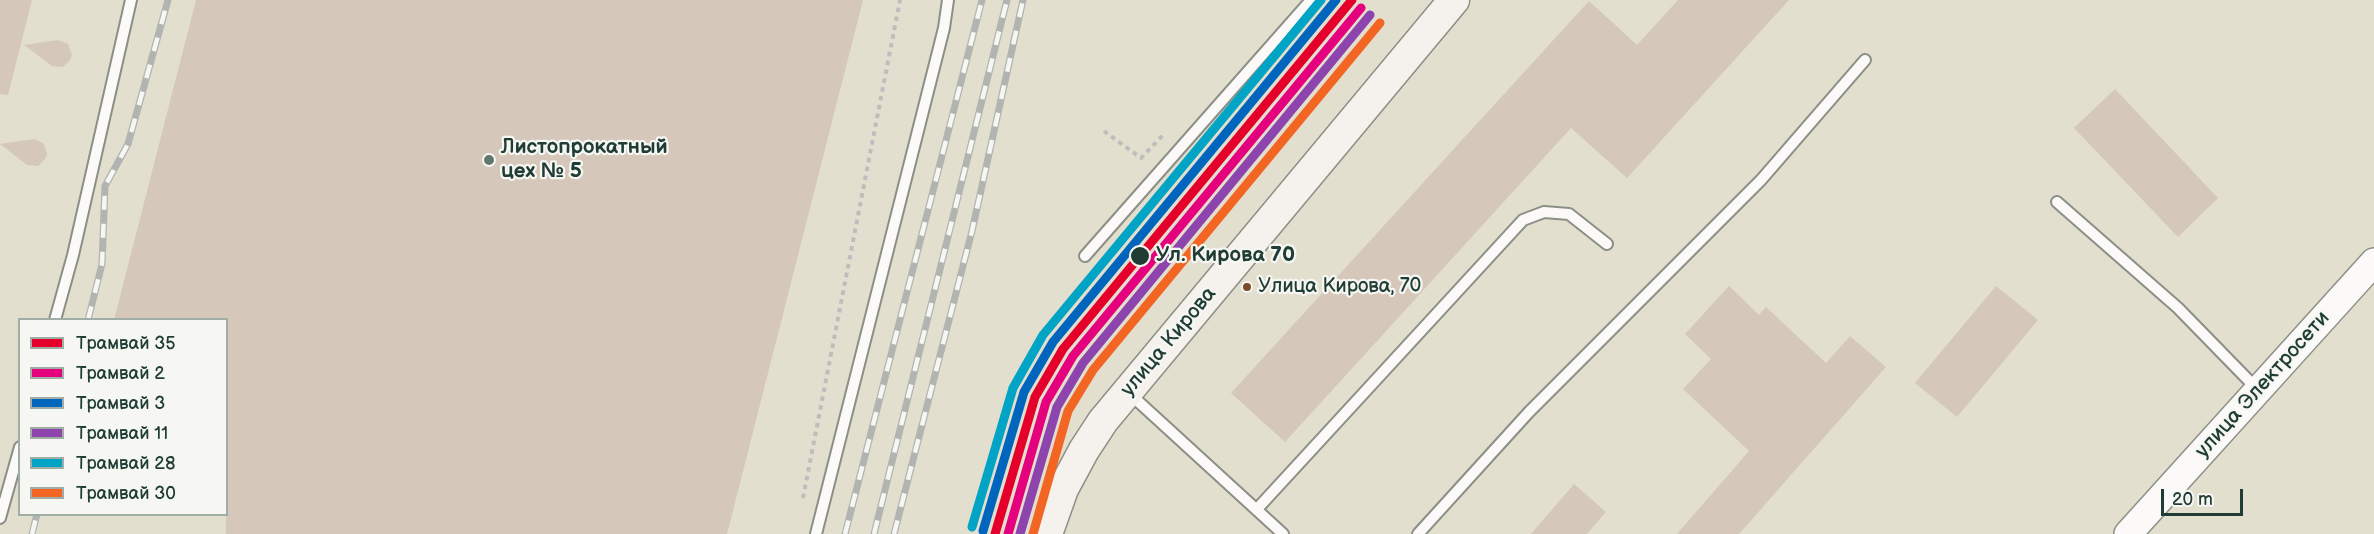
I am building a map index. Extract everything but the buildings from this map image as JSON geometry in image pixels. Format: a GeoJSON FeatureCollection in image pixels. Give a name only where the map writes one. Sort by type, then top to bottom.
{"type":"FeatureCollection","features":[{"type":"Feature","properties":{"kind":"main road","name":"улица Кирова"},"geometry":{"type":"LineString","coordinates":[[1047,534],[1063,489],[1103,421],[1454,0]]}},
{"type":"Feature","properties":{"kind":"street","name":"улица Электросети"},"geometry":{"type":"LineString","coordinates":[[2128,534],[2374,262]]}},
{"type":"Feature","properties":{"kind":"lane"},"geometry":{"type":"LineString","coordinates":[[56,318],[73,255],[131,0]]}},
{"type":"Feature","properties":{"kind":"lane"},"geometry":{"type":"LineString","coordinates":[[816,534],[944,28],[948,0]]}},
{"type":"Feature","properties":{"kind":"lane"},"geometry":{"type":"LineString","coordinates":[[1084,255],[1311,0]]}},
{"type":"Feature","properties":{"kind":"lane"},"geometry":{"type":"LineString","coordinates":[[1418,534],[1529,412],[1761,180],[1864,60]]}},
{"type":"Feature","properties":{"kind":"lane"},"geometry":{"type":"LineString","coordinates":[[2057,202],[2178,308],[2258,390]]}},
{"type":"Feature","properties":{"kind":"lane"},"geometry":{"type":"LineString","coordinates":[[1257,509],[1523,220],[1544,212],[1569,214],[1607,244]]}},
{"type":"Feature","properties":{"kind":"lane"},"geometry":{"type":"LineString","coordinates":[[1127,392],[1283,534]]}},
{"type":"Feature","properties":{"kind":"lane"},"geometry":{"type":"LineString","coordinates":[[0,518],[18,454]]}},
{"type":"Feature","properties":{"kind":"path"},"geometry":{"type":"LineString","coordinates":[[803,499],[900,0]]}},
{"type":"Feature","properties":{"kind":"path"},"geometry":{"type":"LineString","coordinates":[[1104,131],[1141,158],[1173,124]]}},
{"type":"Feature","properties":{"kind":"railway"},"geometry":{"type":"LineString","coordinates":[[88,318],[102,264],[105,186],[128,144],[168,0]]}},
{"type":"Feature","properties":{"kind":"railway"},"geometry":{"type":"LineString","coordinates":[[845,534],[982,0]]}},
{"type":"Feature","properties":{"kind":"railway"},"geometry":{"type":"LineString","coordinates":[[874,534],[1007,0]]}},
{"type":"Feature","properties":{"kind":"railway"},"geometry":{"type":"LineString","coordinates":[[894,534],[972,231],[1023,0]]}},
{"type":"Feature","properties":{"kind":"railway"},"geometry":{"type":"LineString","coordinates":[[32,534],[36,516]]}},
{"type":"Feature","properties":{"kind":"tram line","name":"28"},"geometry":{"type":"LineString","coordinates":[[972,527],[1013,388],[1043,335],[1321,0]]}},
{"type":"Feature","properties":{"kind":"tram line","name":"3"},"geometry":{"type":"LineString","coordinates":[[983,531],[1024,392],[1053,342],[1336,0]]}},
{"type":"Feature","properties":{"kind":"tram line","name":"35"},"geometry":{"type":"LineString","coordinates":[[995,534],[1035,397],[1063,349],[1352,0]]}},
{"type":"Feature","properties":{"kind":"tram line","name":"2"},"geometry":{"type":"LineString","coordinates":[[1008,534],[1046,402],[1073,356],[1361,8]]}},
{"type":"Feature","properties":{"kind":"tram line","name":"11"},"geometry":{"type":"LineString","coordinates":[[1020,534],[1057,407],[1083,363],[1370,15]]}},
{"type":"Feature","properties":{"kind":"tram line","name":"30"},"geometry":{"type":"LineString","coordinates":[[1033,534],[1068,411],[1093,370],[1380,23]]}},
{"type":"Feature","properties":{"kind":"place","name":"Листопрокатный цех № 5"},"geometry":{"type":"Point","coordinates":[489,160]}},
{"type":"Feature","properties":{"kind":"place","name":"Ул. Кирова 70"},"geometry":{"type":"Point","coordinates":[1140,256]}},
{"type":"Feature","properties":{"kind":"place","name":"Улица Кирова, 70"},"geometry":{"type":"Point","coordinates":[1247,287]}}]}
